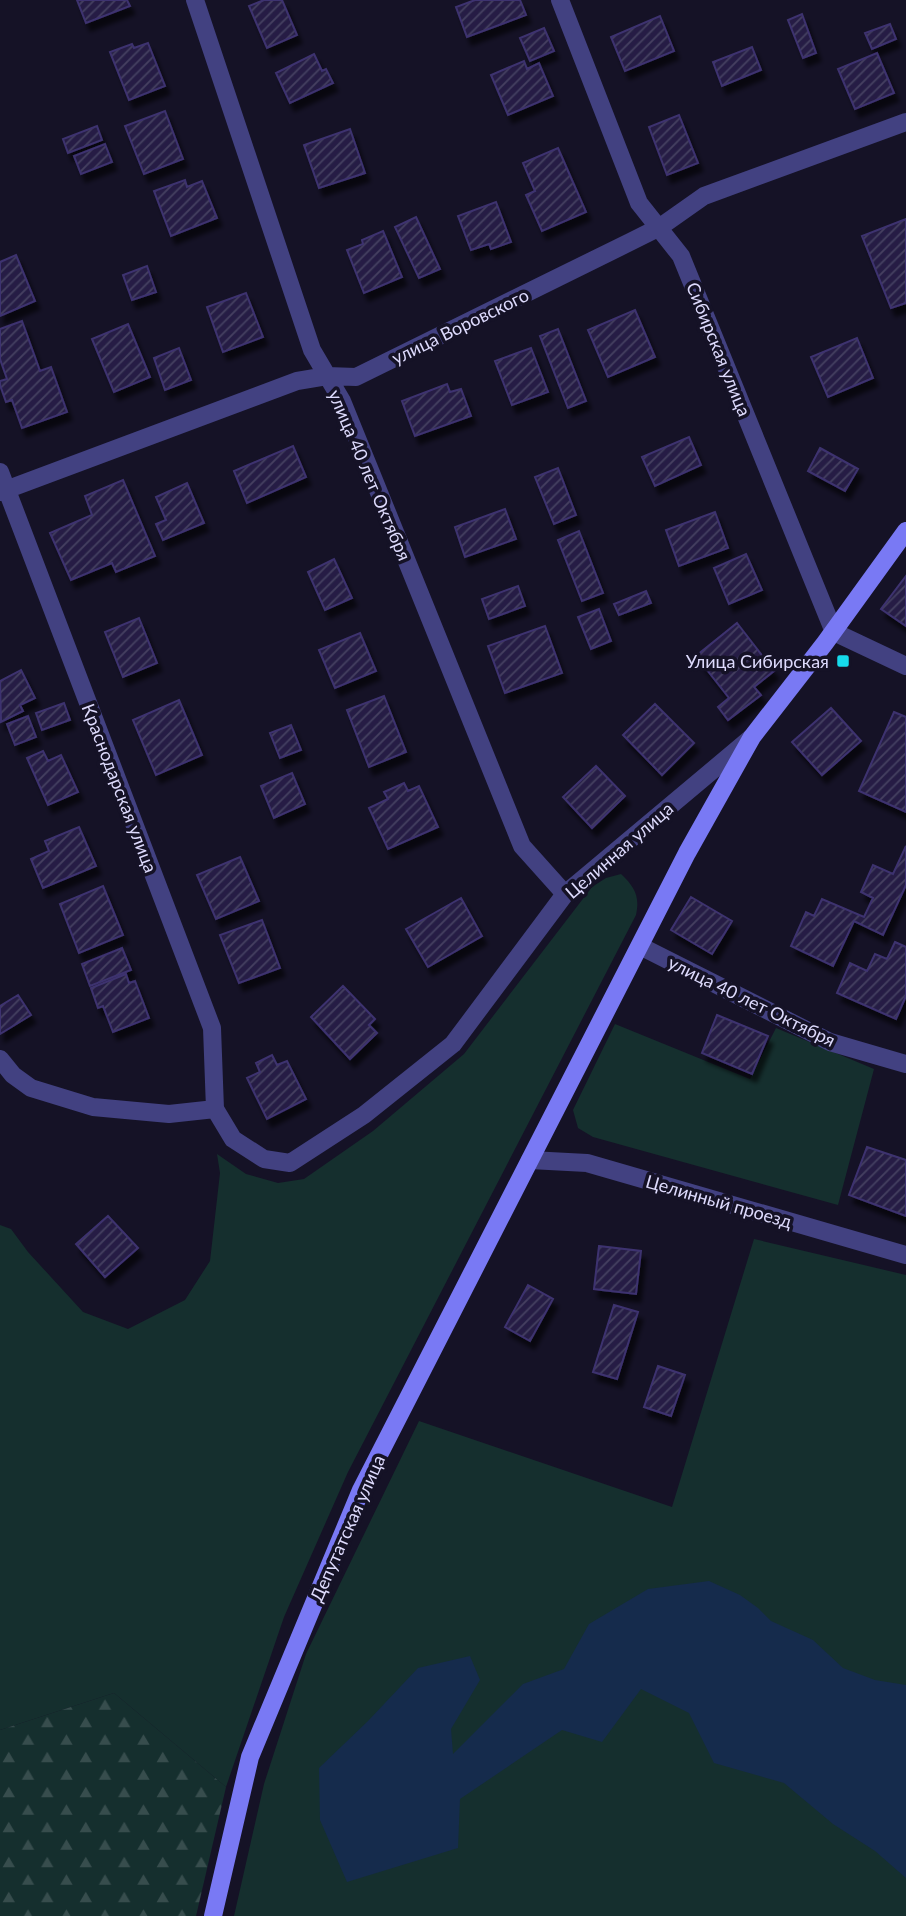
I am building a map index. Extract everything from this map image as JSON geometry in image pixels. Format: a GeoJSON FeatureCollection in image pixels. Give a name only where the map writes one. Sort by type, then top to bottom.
{"type":"FeatureCollection","features":[{"type":"Feature","properties":{"kind":"street","name":"улица 40 лет Октября"},"geometry":{"type":"LineString","coordinates":[[195,0],[312,350],[342,401],[522,845],[565,894]]}},
{"type":"Feature","properties":{"kind":"street","name":"Сибирская улица"},"geometry":{"type":"LineString","coordinates":[[560,0],[639,203],[681,256],[834,632]]}},
{"type":"Feature","properties":{"kind":"street","name":"улица Воровского"},"geometry":{"type":"LineString","coordinates":[[3,491],[297,381],[327,376],[356,377],[660,227],[704,196],[906,122]]}},
{"type":"Feature","properties":{"kind":"street","name":"Краснодарская улица"},"geometry":{"type":"LineString","coordinates":[[0,472],[3,491],[212,1028],[215,1109]]}},
{"type":"Feature","properties":{"kind":"street","name":"Целинная улица"},"geometry":{"type":"LineString","coordinates":[[215,1109],[233,1139],[264,1159],[290,1163],[363,1115],[453,1044],[565,894],[752,737],[834,632],[906,531]]}},
{"type":"Feature","properties":{"kind":"street"},"geometry":{"type":"LineString","coordinates":[[834,632],[906,666]]}},
{"type":"Feature","properties":{"kind":"street","name":"Депутатская улица"},"geometry":{"type":"LineString","coordinates":[[213,1916],[250,1758],[361,1490],[687,853],[752,737]]}},
{"type":"Feature","properties":{"kind":"street","name":"улица 40 лет Октября"},"geometry":{"type":"LineString","coordinates":[[640,946],[830,1042],[906,1063]]}},
{"type":"Feature","properties":{"kind":"street"},"geometry":{"type":"LineString","coordinates":[[0,1059],[13,1075],[31,1088],[93,1107],[169,1114],[215,1109]]}},
{"type":"Feature","properties":{"kind":"street","name":"Целинный проезд"},"geometry":{"type":"LineString","coordinates":[[530,1160],[587,1163],[906,1255]]}},
{"type":"Feature","properties":{"kind":"green space"},"geometry":{"type":"Polygon","coordinates":[[[621,874],[635,893],[636,915],[348,1472],[284,1617],[226,1787],[114,1693],[0,1730],[0,1225],[11,1229],[28,1252],[83,1312],[128,1329],[185,1300],[210,1261],[220,1173],[217,1154],[246,1174],[278,1183],[304,1179],[373,1131],[464,1054],[592,887],[606,878],[621,874]]]}},
{"type":"Feature","properties":{"kind":"green space"},"geometry":{"type":"Polygon","coordinates":[[[615,1024],[750,1079],[776,1028],[874,1069],[838,1205],[593,1137],[578,1128],[573,1110],[615,1024]]]}},
{"type":"Feature","properties":{"kind":"green space"},"geometry":{"type":"Polygon","coordinates":[[[754,1239],[906,1275],[906,1916],[234,1916],[264,1784],[306,1654],[419,1421],[672,1507],[754,1239]]]}},
{"type":"Feature","properties":{"kind":"green space"},"geometry":{"type":"Polygon","coordinates":[[[114,1693],[226,1787],[196,1916],[0,1916],[0,1730],[114,1693]]]}},
{"type":"Feature","properties":{"kind":"water"},"geometry":{"type":"Polygon","coordinates":[[[709,1581],[740,1595],[771,1621],[813,1640],[843,1668],[875,1680],[906,1685],[906,1878],[875,1851],[833,1824],[784,1783],[714,1763],[689,1713],[641,1689],[602,1742],[562,1730],[460,1799],[458,1848],[347,1882],[320,1820],[319,1768],[418,1668],[470,1656],[480,1680],[451,1729],[453,1754],[523,1684],[564,1669],[589,1624],[648,1589],[709,1581]]]}},
{"type":"Feature","properties":{"kind":"building"},"geometry":{"type":"Polygon","coordinates":[[[77,0],[127,0],[130,6],[86,23],[77,0]]]}},
{"type":"Feature","properties":{"kind":"building"},"geometry":{"type":"Polygon","coordinates":[[[264,0],[282,0],[297,35],[267,48],[249,6],[264,0]]]}},
{"type":"Feature","properties":{"kind":"building"},"geometry":{"type":"Polygon","coordinates":[[[475,0],[520,0],[526,15],[467,37],[456,7],[475,0]]]}},
{"type":"Feature","properties":{"kind":"building"},"geometry":{"type":"Polygon","coordinates":[[[802,14],[816,53],[803,58],[788,20],[802,14]]]}},
{"type":"Feature","properties":{"kind":"building"},"geometry":{"type":"Polygon","coordinates":[[[660,16],[674,51],[625,71],[611,37],[660,16]]]}},
{"type":"Feature","properties":{"kind":"building"},"geometry":{"type":"Polygon","coordinates":[[[890,24],[896,39],[872,49],[865,33],[890,24]]]}},
{"type":"Feature","properties":{"kind":"building"},"geometry":{"type":"Polygon","coordinates":[[[544,28],[554,51],[530,61],[520,38],[544,28]]]}},
{"type":"Feature","properties":{"kind":"building"},"geometry":{"type":"Polygon","coordinates":[[[148,43],[165,86],[129,100],[110,52],[132,44],[134,48],[148,43]]]}},
{"type":"Feature","properties":{"kind":"building"},"geometry":{"type":"Polygon","coordinates":[[[752,47],[761,70],[722,86],[713,62],[752,47]]]}},
{"type":"Feature","properties":{"kind":"building"},"geometry":{"type":"Polygon","coordinates":[[[877,53],[894,93],[855,109],[838,69],[877,53]]]}},
{"type":"Feature","properties":{"kind":"building"},"geometry":{"type":"Polygon","coordinates":[[[314,54],[322,71],[326,69],[333,83],[290,103],[276,73],[314,54]]]}},
{"type":"Feature","properties":{"kind":"building"},"geometry":{"type":"Polygon","coordinates":[[[524,61],[527,69],[539,63],[553,96],[508,115],[491,75],[524,61]]]}},
{"type":"Feature","properties":{"kind":"building"},"geometry":{"type":"Polygon","coordinates":[[[165,111],[183,159],[144,174],[125,126],[165,111]]]}},
{"type":"Feature","properties":{"kind":"building"},"geometry":{"type":"Polygon","coordinates":[[[679,115],[698,163],[667,175],[649,127],[679,115]]]}},
{"type":"Feature","properties":{"kind":"building"},"geometry":{"type":"Polygon","coordinates":[[[97,126],[102,140],[68,153],[63,139],[97,126]]]}},
{"type":"Feature","properties":{"kind":"building"},"geometry":{"type":"Polygon","coordinates":[[[350,129],[365,173],[319,188],[304,145],[350,129]]]}},
{"type":"Feature","properties":{"kind":"building"},"geometry":{"type":"Polygon","coordinates":[[[105,144],[112,162],[81,174],[74,156],[105,144]]]}},
{"type":"Feature","properties":{"kind":"building"},"geometry":{"type":"Polygon","coordinates":[[[558,148],[586,212],[542,231],[526,195],[535,191],[523,163],[558,148]]]}},
{"type":"Feature","properties":{"kind":"building"},"geometry":{"type":"Polygon","coordinates":[[[185,180],[187,187],[202,181],[217,218],[171,236],[154,191],[185,180]]]}},
{"type":"Feature","properties":{"kind":"building"},"geometry":{"type":"Polygon","coordinates":[[[496,202],[511,242],[491,249],[489,244],[471,250],[458,216],[496,202]]]}},
{"type":"Feature","properties":{"kind":"building"},"geometry":{"type":"Polygon","coordinates":[[[416,217],[440,269],[419,278],[395,227],[416,217]]]}},
{"type":"Feature","properties":{"kind":"building"},"geometry":{"type":"Polygon","coordinates":[[[906,219],[906,303],[891,308],[862,236],[906,219]]]}},
{"type":"Feature","properties":{"kind":"building"},"geometry":{"type":"Polygon","coordinates":[[[383,231],[402,277],[364,293],[347,250],[363,244],[362,240],[383,231]]]}},
{"type":"Feature","properties":{"kind":"building"},"geometry":{"type":"Polygon","coordinates":[[[16,255],[35,301],[0,316],[0,262],[16,255]]]}},
{"type":"Feature","properties":{"kind":"building"},"geometry":{"type":"Polygon","coordinates":[[[147,266],[156,292],[132,300],[123,275],[147,266]]]}},
{"type":"Feature","properties":{"kind":"building"},"geometry":{"type":"Polygon","coordinates":[[[246,293],[263,337],[223,352],[207,307],[246,293]]]}},
{"type":"Feature","properties":{"kind":"building"},"geometry":{"type":"Polygon","coordinates":[[[635,310],[655,357],[608,377],[588,330],[635,310]]]}},
{"type":"Feature","properties":{"kind":"building"},"geometry":{"type":"Polygon","coordinates":[[[22,321],[40,371],[51,367],[67,412],[22,428],[12,400],[6,402],[0,385],[0,381],[7,379],[0,359],[0,329],[22,321]]]}},
{"type":"Feature","properties":{"kind":"building"},"geometry":{"type":"Polygon","coordinates":[[[128,324],[150,377],[114,392],[92,339],[128,324]]]}},
{"type":"Feature","properties":{"kind":"building"},"geometry":{"type":"Polygon","coordinates":[[[558,329],[586,401],[568,408],[540,336],[558,329]]]}},
{"type":"Feature","properties":{"kind":"building"},"geometry":{"type":"Polygon","coordinates":[[[857,338],[873,378],[828,397],[811,357],[857,338]]]}},
{"type":"Feature","properties":{"kind":"building"},"geometry":{"type":"Polygon","coordinates":[[[179,348],[191,380],[165,390],[154,358],[179,348]]]}},
{"type":"Feature","properties":{"kind":"building"},"geometry":{"type":"Polygon","coordinates":[[[531,348],[548,392],[512,405],[495,361],[531,348]]]}},
{"type":"Feature","properties":{"kind":"building"},"geometry":{"type":"Polygon","coordinates":[[[447,384],[450,392],[461,389],[471,416],[415,436],[402,401],[447,384]]]}},
{"type":"Feature","properties":{"kind":"building"},"geometry":{"type":"Polygon","coordinates":[[[689,437],[701,465],[655,486],[642,457],[689,437]]]}},
{"type":"Feature","properties":{"kind":"building"},"geometry":{"type":"Polygon","coordinates":[[[293,446],[306,477],[247,503],[234,471],[293,446]]]}},
{"type":"Feature","properties":{"kind":"building"},"geometry":{"type":"Polygon","coordinates":[[[820,448],[858,469],[845,491],[808,471],[820,448]]]}},
{"type":"Feature","properties":{"kind":"building"},"geometry":{"type":"Polygon","coordinates":[[[558,468],[576,515],[554,524],[535,477],[558,468]]]}},
{"type":"Feature","properties":{"kind":"building"},"geometry":{"type":"Polygon","coordinates":[[[123,480],[155,556],[116,572],[112,563],[71,580],[50,533],[92,515],[85,496],[123,480]]]}},
{"type":"Feature","properties":{"kind":"building"},"geometry":{"type":"Polygon","coordinates":[[[187,483],[204,523],[163,540],[156,524],[166,520],[156,497],[187,483]]]}},
{"type":"Feature","properties":{"kind":"building"},"geometry":{"type":"Polygon","coordinates":[[[505,509],[516,539],[465,557],[455,527],[505,509]]]}},
{"type":"Feature","properties":{"kind":"building"},"geometry":{"type":"Polygon","coordinates":[[[715,512],[728,548],[679,566],[666,530],[715,512]]]}},
{"type":"Feature","properties":{"kind":"building"},"geometry":{"type":"Polygon","coordinates":[[[579,531],[603,593],[582,601],[558,540],[579,531]]]}},
{"type":"Feature","properties":{"kind":"building"},"geometry":{"type":"Polygon","coordinates":[[[746,554],[762,590],[729,604],[714,568],[746,554]]]}},
{"type":"Feature","properties":{"kind":"building"},"geometry":{"type":"Polygon","coordinates":[[[334,559],[352,598],[325,610],[308,572],[334,559]]]}},
{"type":"Feature","properties":{"kind":"building"},"geometry":{"type":"Polygon","coordinates":[[[906,576],[906,626],[881,609],[906,576]]]}},
{"type":"Feature","properties":{"kind":"building"},"geometry":{"type":"Polygon","coordinates":[[[518,586],[525,606],[489,619],[482,599],[518,586]]]}},
{"type":"Feature","properties":{"kind":"building"},"geometry":{"type":"Polygon","coordinates":[[[646,591],[651,603],[619,615],[614,604],[646,591]]]}},
{"type":"Feature","properties":{"kind":"building"},"geometry":{"type":"Polygon","coordinates":[[[599,609],[611,641],[591,649],[578,617],[599,609]]]}},
{"type":"Feature","properties":{"kind":"building"},"geometry":{"type":"Polygon","coordinates":[[[139,618],[157,663],[123,677],[105,632],[139,618]]]}},
{"type":"Feature","properties":{"kind":"building"},"geometry":{"type":"Polygon","coordinates":[[[737,623],[774,671],[754,687],[761,695],[728,720],[718,707],[729,698],[696,656],[737,623]]]}},
{"type":"Feature","properties":{"kind":"building"},"geometry":{"type":"Polygon","coordinates":[[[545,626],[562,673],[505,693],[488,646],[545,626]]]}},
{"type":"Feature","properties":{"kind":"building"},"geometry":{"type":"Polygon","coordinates":[[[360,633],[376,671],[335,688],[319,650],[360,633]]]}},
{"type":"Feature","properties":{"kind":"building"},"geometry":{"type":"Polygon","coordinates":[[[21,670],[35,698],[20,705],[23,711],[1,722],[0,681],[21,670]]]}},
{"type":"Feature","properties":{"kind":"building"},"geometry":{"type":"Polygon","coordinates":[[[384,696],[406,752],[369,767],[347,710],[384,696]]]}},
{"type":"Feature","properties":{"kind":"building"},"geometry":{"type":"Polygon","coordinates":[[[179,700],[202,755],[156,775],[133,720],[179,700]]]}},
{"type":"Feature","properties":{"kind":"building"},"geometry":{"type":"Polygon","coordinates":[[[64,703],[70,720],[42,730],[36,713],[64,703]]]}},
{"type":"Feature","properties":{"kind":"building"},"geometry":{"type":"Polygon","coordinates":[[[655,704],[694,743],[662,775],[623,735],[655,704]]]}},
{"type":"Feature","properties":{"kind":"building"},"geometry":{"type":"Polygon","coordinates":[[[831,708],[861,741],[822,775],[792,742],[831,708]]]}},
{"type":"Feature","properties":{"kind":"building"},"geometry":{"type":"Polygon","coordinates":[[[894,712],[906,717],[906,812],[859,791],[894,712]]]}},
{"type":"Feature","properties":{"kind":"building"},"geometry":{"type":"Polygon","coordinates":[[[28,716],[36,737],[15,745],[7,724],[28,716]]]}},
{"type":"Feature","properties":{"kind":"building"},"geometry":{"type":"Polygon","coordinates":[[[291,725],[301,750],[280,758],[270,733],[291,725]]]}},
{"type":"Feature","properties":{"kind":"building"},"geometry":{"type":"Polygon","coordinates":[[[43,751],[48,761],[61,755],[78,792],[48,805],[27,758],[43,751]]]}},
{"type":"Feature","properties":{"kind":"building"},"geometry":{"type":"Polygon","coordinates":[[[596,766],[625,796],[592,828],[563,797],[596,766]]]}},
{"type":"Feature","properties":{"kind":"building"},"geometry":{"type":"Polygon","coordinates":[[[292,773],[305,804],[274,818],[261,786],[292,773]]]}},
{"type":"Feature","properties":{"kind":"building"},"geometry":{"type":"Polygon","coordinates":[[[404,783],[408,791],[419,786],[438,827],[388,849],[369,808],[388,799],[384,792],[404,783]]]}},
{"type":"Feature","properties":{"kind":"building"},"geometry":{"type":"Polygon","coordinates":[[[79,827],[96,866],[43,888],[31,859],[49,851],[45,841],[79,827]]]}},
{"type":"Feature","properties":{"kind":"building"},"geometry":{"type":"Polygon","coordinates":[[[906,846],[906,885],[883,935],[854,921],[833,966],[791,946],[806,912],[814,916],[822,899],[864,917],[873,898],[861,892],[873,865],[893,874],[906,846]]]}},
{"type":"Feature","properties":{"kind":"building"},"geometry":{"type":"Polygon","coordinates":[[[240,857],[259,901],[216,919],[197,875],[240,857]]]}},
{"type":"Feature","properties":{"kind":"building"},"geometry":{"type":"Polygon","coordinates":[[[103,886],[123,935],[79,953],[60,904],[103,886]]]}},
{"type":"Feature","properties":{"kind":"building"},"geometry":{"type":"Polygon","coordinates":[[[691,897],[732,921],[712,954],[671,930],[691,897]]]}},
{"type":"Feature","properties":{"kind":"building"},"geometry":{"type":"Polygon","coordinates":[[[461,898],[482,936],[428,967],[406,929],[461,898]]]}},
{"type":"Feature","properties":{"kind":"building"},"geometry":{"type":"Polygon","coordinates":[[[262,920],[280,968],[239,983],[220,935],[262,920]]]}},
{"type":"Feature","properties":{"kind":"building"},"geometry":{"type":"Polygon","coordinates":[[[895,942],[906,947],[906,996],[896,1019],[837,993],[850,963],[867,971],[875,954],[887,959],[895,942]]]}},
{"type":"Feature","properties":{"kind":"building"},"geometry":{"type":"Polygon","coordinates":[[[122,948],[131,970],[90,986],[82,964],[122,948]]]}},
{"type":"Feature","properties":{"kind":"building"},"geometry":{"type":"Polygon","coordinates":[[[126,974],[129,983],[135,981],[149,1018],[113,1032],[103,1006],[98,1008],[91,988],[126,974]]]}},
{"type":"Feature","properties":{"kind":"building"},"geometry":{"type":"Polygon","coordinates":[[[343,986],[375,1019],[369,1025],[377,1033],[350,1059],[311,1017],[343,986]]]}},
{"type":"Feature","properties":{"kind":"building"},"geometry":{"type":"Polygon","coordinates":[[[18,995],[31,1015],[0,1034],[0,1006],[18,995]]]}},
{"type":"Feature","properties":{"kind":"building"},"geometry":{"type":"Polygon","coordinates":[[[717,1015],[768,1036],[752,1074],[702,1053],[717,1015]]]}},
{"type":"Feature","properties":{"kind":"building"},"geometry":{"type":"Polygon","coordinates":[[[272,1055],[277,1065],[287,1061],[306,1099],[267,1119],[247,1078],[260,1072],[256,1063],[272,1055]]]}},
{"type":"Feature","properties":{"kind":"building"},"geometry":{"type":"Polygon","coordinates":[[[867,1147],[906,1160],[906,1216],[849,1195],[867,1147]]]}},
{"type":"Feature","properties":{"kind":"building"},"geometry":{"type":"Polygon","coordinates":[[[108,1216],[138,1248],[105,1277],[76,1244],[108,1216]]]}},
{"type":"Feature","properties":{"kind":"building"},"geometry":{"type":"Polygon","coordinates":[[[599,1246],[641,1251],[636,1294],[594,1289],[599,1246]]]}},
{"type":"Feature","properties":{"kind":"building"},"geometry":{"type":"Polygon","coordinates":[[[528,1285],[553,1299],[530,1341],[505,1327],[528,1285]]]}},
{"type":"Feature","properties":{"kind":"building"},"geometry":{"type":"Polygon","coordinates":[[[614,1305],[638,1312],[617,1379],[593,1372],[614,1305]]]}},
{"type":"Feature","properties":{"kind":"building"},"geometry":{"type":"Polygon","coordinates":[[[658,1366],[685,1375],[671,1416],[644,1407],[658,1366]]]}},
{"type":"Feature","properties":{"kind":"place","name":"Улица Сибирская"},"geometry":{"type":"Point","coordinates":[843,661]}}]}
